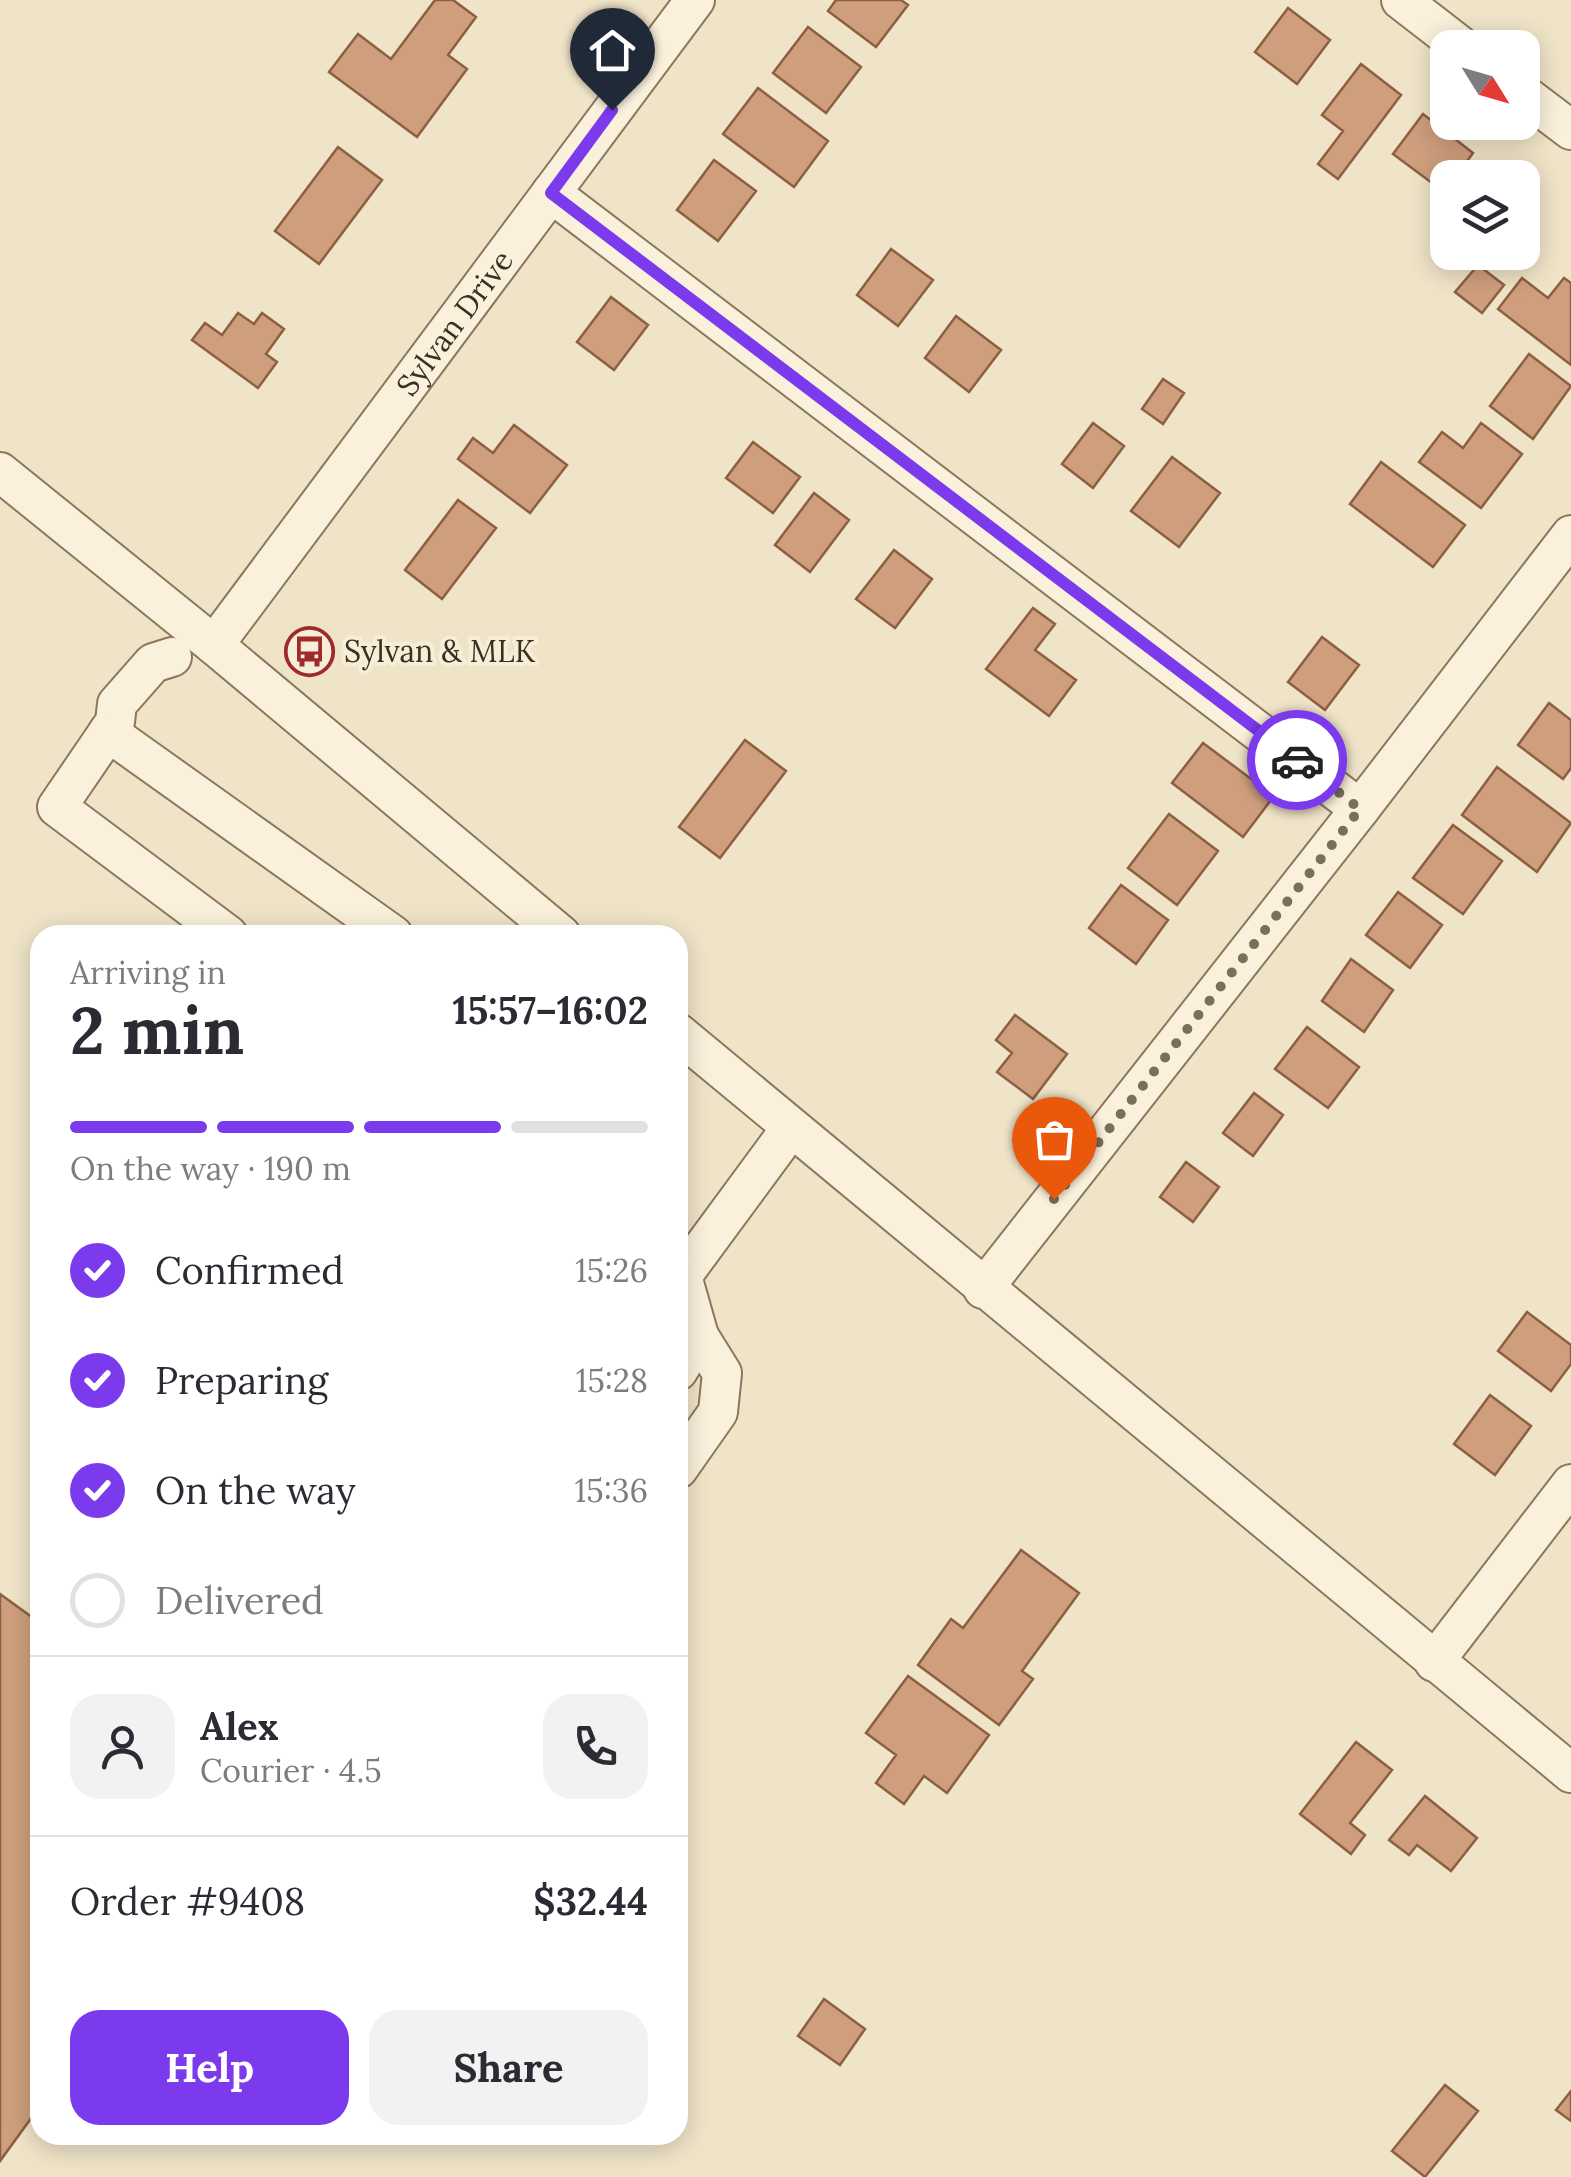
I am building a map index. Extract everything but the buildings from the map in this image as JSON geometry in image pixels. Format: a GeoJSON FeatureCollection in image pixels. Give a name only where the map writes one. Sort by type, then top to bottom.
{"type":"FeatureCollection","features":[{"type":"Feature","properties":{"kind":"street","name":"Sylvan Drive"},"geometry":{"type":"LineString","coordinates":[[215,925],[57,807],[112,727],[136,715],[551,193],[695,0]]}},
{"type":"Feature","properties":{"kind":"street"},"geometry":{"type":"LineString","coordinates":[[1401,0],[1440,30]]}},
{"type":"Feature","properties":{"kind":"street"},"geometry":{"type":"LineString","coordinates":[[1540,107],[1571,130]]}},
{"type":"Feature","properties":{"kind":"street"},"geometry":{"type":"LineString","coordinates":[[551,193],[1360,809]]}},
{"type":"Feature","properties":{"kind":"street"},"geometry":{"type":"LineString","coordinates":[[0,472],[193,644],[548,925]]}},
{"type":"Feature","properties":{"kind":"street"},"geometry":{"type":"LineString","coordinates":[[983,1289],[1571,534]]}},
{"type":"Feature","properties":{"kind":"street"},"geometry":{"type":"LineString","coordinates":[[112,727],[379,925]]}},
{"type":"Feature","properties":{"kind":"street"},"geometry":{"type":"LineString","coordinates":[[688,1041],[1571,1773]]}},
{"type":"Feature","properties":{"kind":"street"},"geometry":{"type":"LineString","coordinates":[[688,1263],[791,1128]]}},
{"type":"Feature","properties":{"kind":"street"},"geometry":{"type":"LineString","coordinates":[[688,1300],[699,1336],[722,1373],[718,1412],[688,1455]]}},
{"type":"Feature","properties":{"kind":"street"},"geometry":{"type":"LineString","coordinates":[[688,1354],[699,1336]]}},
{"type":"Feature","properties":{"kind":"street"},"geometry":{"type":"LineString","coordinates":[[1434,1662],[1571,1484]]}},
{"type":"Feature","properties":{"kind":"way so far"},"geometry":{"type":"LineString","coordinates":[[1054,1199],[1360,809],[1297,760]]}},
{"type":"Feature","properties":{"kind":"place","name":"Sylvan & MLK"},"geometry":{"type":"Point","coordinates":[309,651]}},
{"type":"Feature","properties":{"kind":"route"},"geometry":{"type":"LineString","coordinates":[[612,110],[551,193],[1297,760]]}}]}
